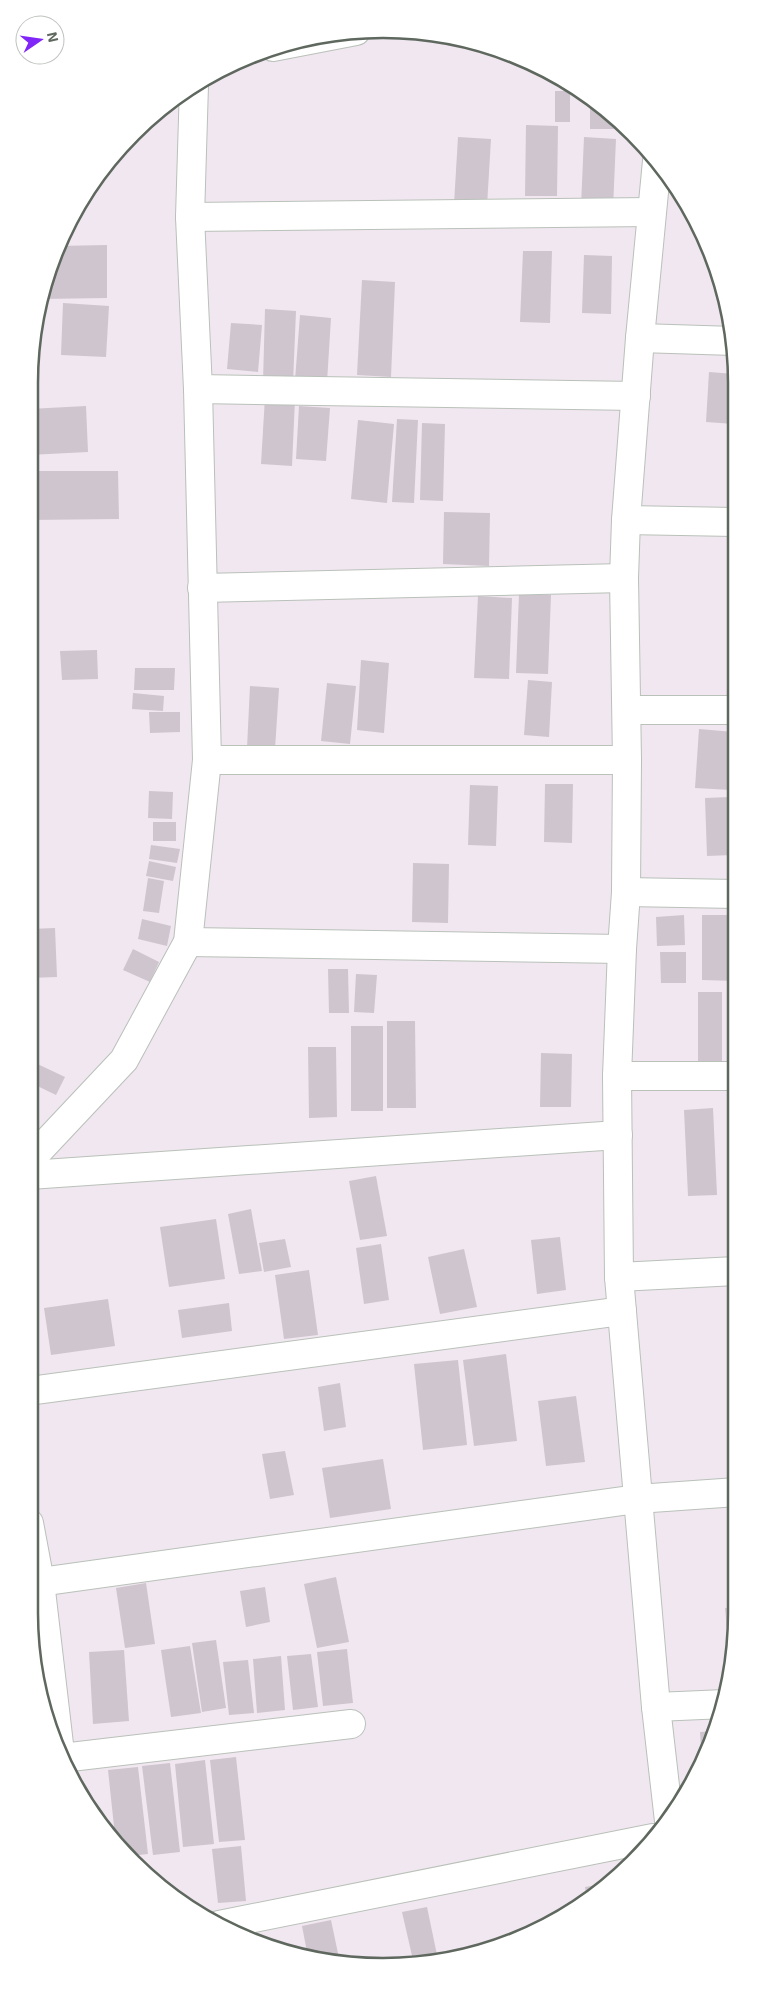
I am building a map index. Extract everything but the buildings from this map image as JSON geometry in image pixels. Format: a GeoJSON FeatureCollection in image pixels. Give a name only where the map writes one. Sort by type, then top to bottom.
{"type":"FeatureCollection","features":[{"type":"Feature","properties":{"kind":"street"},"geometry":{"type":"LineString","coordinates":[[38,1151],[124,1060],[188,942],[207,760],[198,389],[190,217],[194,94]]}},
{"type":"Feature","properties":{"kind":"street"},"geometry":{"type":"LineString","coordinates":[[656,172],[640,338],[626,520],[624,578],[627,710],[626,892],[617,1076],[619,1277],[637,1499],[667,1808]]}},
{"type":"Feature","properties":{"kind":"street"},"geometry":{"type":"LineString","coordinates":[[190,217],[652,212]]}},
{"type":"Feature","properties":{"kind":"street"},"geometry":{"type":"LineString","coordinates":[[640,338],[726,341]]}},
{"type":"Feature","properties":{"kind":"street"},"geometry":{"type":"LineString","coordinates":[[198,389],[636,396]]}},
{"type":"Feature","properties":{"kind":"street"},"geometry":{"type":"LineString","coordinates":[[626,520],[728,522]]}},
{"type":"Feature","properties":{"kind":"street"},"geometry":{"type":"LineString","coordinates":[[202,588],[624,578]]}},
{"type":"Feature","properties":{"kind":"street"},"geometry":{"type":"LineString","coordinates":[[627,710],[728,710]]}},
{"type":"Feature","properties":{"kind":"street"},"geometry":{"type":"LineString","coordinates":[[207,760],[627,760]]}},
{"type":"Feature","properties":{"kind":"street"},"geometry":{"type":"LineString","coordinates":[[626,892],[728,894]]}},
{"type":"Feature","properties":{"kind":"street"},"geometry":{"type":"LineString","coordinates":[[188,942],[622,949]]}},
{"type":"Feature","properties":{"kind":"street"},"geometry":{"type":"LineString","coordinates":[[617,1076],[728,1076]]}},
{"type":"Feature","properties":{"kind":"street"},"geometry":{"type":"LineString","coordinates":[[38,1174],[618,1135]]}},
{"type":"Feature","properties":{"kind":"street"},"geometry":{"type":"LineString","coordinates":[[619,1277],[728,1270]]}},
{"type":"Feature","properties":{"kind":"street"},"geometry":{"type":"LineString","coordinates":[[38,1390],[622,1311]]}},
{"type":"Feature","properties":{"kind":"street"},"geometry":{"type":"LineString","coordinates":[[40,1582],[637,1499],[728,1493]]}},
{"type":"Feature","properties":{"kind":"street"},"geometry":{"type":"LineString","coordinates":[[38,1571],[57,1725]]}},
{"type":"Feature","properties":{"kind":"street"},"geometry":{"type":"LineString","coordinates":[[656,1707],[716,1704]]}},
{"type":"Feature","properties":{"kind":"street"},"geometry":{"type":"LineString","coordinates":[[70,1757],[351,1724]]}},
{"type":"Feature","properties":{"kind":"street"},"geometry":{"type":"LineString","coordinates":[[232,1923],[643,1840]]}}]}
